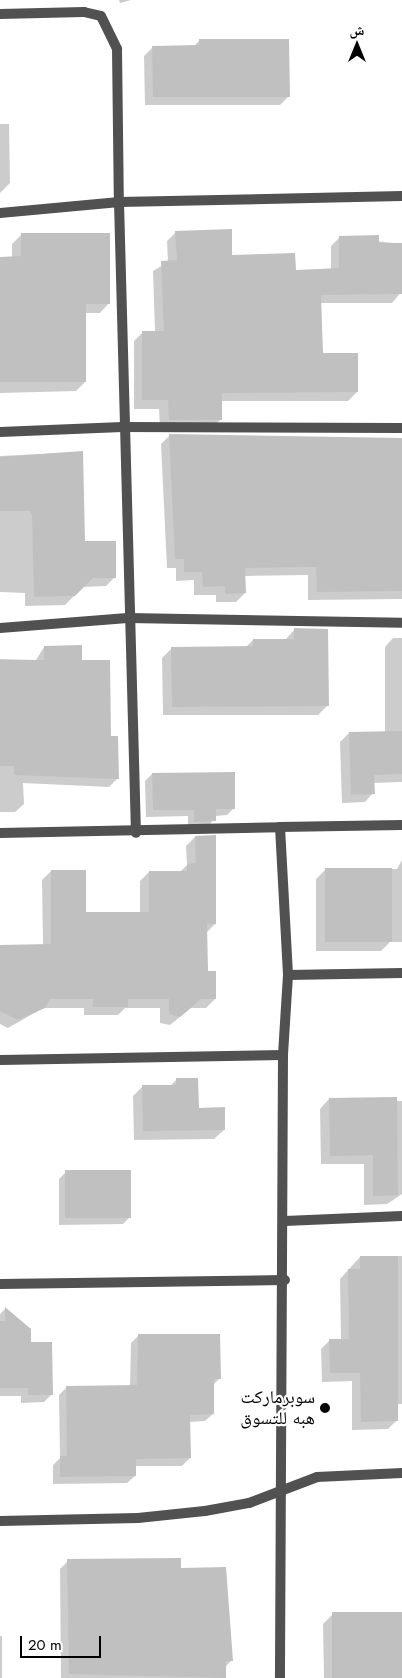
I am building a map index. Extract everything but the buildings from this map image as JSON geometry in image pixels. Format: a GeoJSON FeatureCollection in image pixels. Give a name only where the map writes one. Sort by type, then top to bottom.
{"type":"FeatureCollection","features":[{"type":"Feature","properties":{"kind":"street"},"geometry":{"type":"LineString","coordinates":[[0,14],[84,12],[101,16],[117,50],[122,427],[136,833]]}},
{"type":"Feature","properties":{"kind":"street"},"geometry":{"type":"LineString","coordinates":[[0,213],[119,202],[402,196]]}},
{"type":"Feature","properties":{"kind":"street"},"geometry":{"type":"LineString","coordinates":[[0,432],[122,427],[402,428]]}},
{"type":"Feature","properties":{"kind":"street"},"geometry":{"type":"LineString","coordinates":[[0,628],[128,618],[402,623]]}},
{"type":"Feature","properties":{"kind":"street"},"geometry":{"type":"LineString","coordinates":[[0,833],[136,833],[280,827],[402,825]]}},
{"type":"Feature","properties":{"kind":"street"},"geometry":{"type":"LineString","coordinates":[[280,827],[288,975],[283,1055],[284,1280],[280,1678]]}},
{"type":"Feature","properties":{"kind":"street"},"geometry":{"type":"LineString","coordinates":[[288,975],[402,973]]}},
{"type":"Feature","properties":{"kind":"street"},"geometry":{"type":"LineString","coordinates":[[0,1060],[283,1055]]}},
{"type":"Feature","properties":{"kind":"street"},"geometry":{"type":"LineString","coordinates":[[284,1221],[402,1216]]}},
{"type":"Feature","properties":{"kind":"street"},"geometry":{"type":"LineString","coordinates":[[0,1284],[284,1280]]}},
{"type":"Feature","properties":{"kind":"street"},"geometry":{"type":"LineString","coordinates":[[0,1521],[138,1518],[205,1511],[249,1503],[281,1488],[318,1477],[402,1473]]}},
{"type":"Feature","properties":{"kind":"place","name":"سوبرماركت هبه للتسوق"},"geometry":{"type":"Point","coordinates":[325,1408]}}]}
